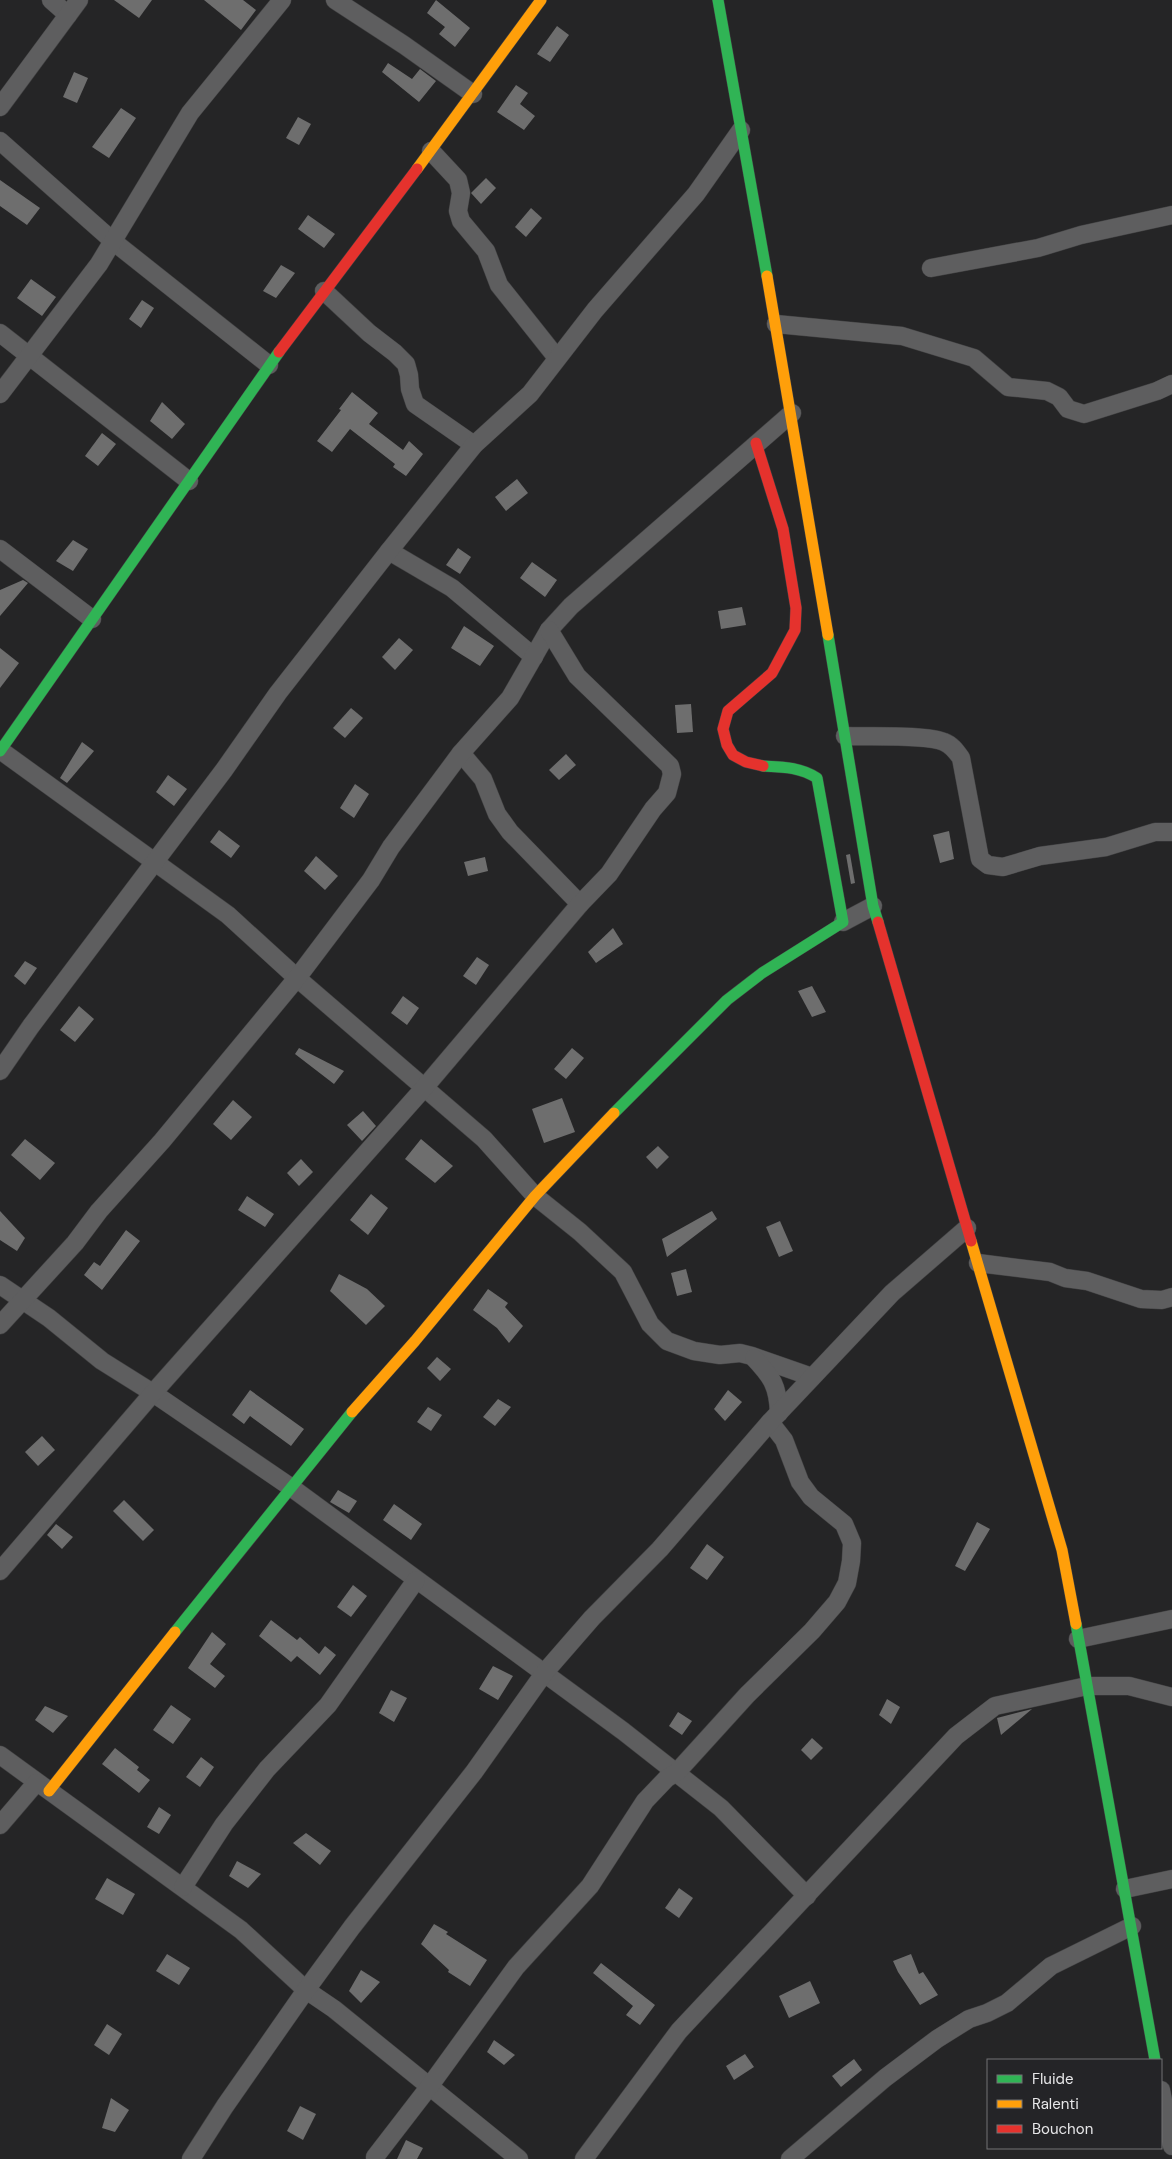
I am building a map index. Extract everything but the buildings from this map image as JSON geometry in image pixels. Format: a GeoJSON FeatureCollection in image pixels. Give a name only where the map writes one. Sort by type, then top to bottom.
{"type":"FeatureCollection","features":[{"type":"Feature","properties":{"kind":"street"},"geometry":{"type":"LineString","coordinates":[[51,0],[68,15]]}},
{"type":"Feature","properties":{"kind":"street"},"geometry":{"type":"LineString","coordinates":[[0,107],[79,0]]}},
{"type":"Feature","properties":{"kind":"street"},"geometry":{"type":"LineString","coordinates":[[0,394],[114,242],[190,113],[282,0]]}},
{"type":"Feature","properties":{"kind":"street"},"geometry":{"type":"LineString","coordinates":[[335,0],[404,45],[473,94]]}},
{"type":"Feature","properties":{"kind":"street"},"geometry":{"type":"LineString","coordinates":[[541,0],[431,151],[269,366],[0,750],[228,914],[297,978],[484,1139],[535,1196],[580,1232],[623,1272],[650,1324],[667,1341],[694,1351],[720,1356],[740,1353],[812,1377]]}},
{"type":"Feature","properties":{"kind":"street"},"geometry":{"type":"LineString","coordinates":[[718,0],[792,414],[873,906],[1062,1550],[1155,2059]]}},
{"type":"Feature","properties":{"kind":"street"},"geometry":{"type":"LineString","coordinates":[[0,1071],[31,1026],[224,770],[278,692],[389,551],[474,445],[530,394],[595,310],[696,194],[741,130]]}},
{"type":"Feature","properties":{"kind":"street"},"geometry":{"type":"LineString","coordinates":[[0,141],[114,242],[269,366]]}},
{"type":"Feature","properties":{"kind":"street"},"geometry":{"type":"LineString","coordinates":[[431,151],[458,180],[461,193],[458,211],[461,221],[486,251],[499,285],[557,358]]}},
{"type":"Feature","properties":{"kind":"street"},"geometry":{"type":"LineString","coordinates":[[931,268],[1038,248],[1082,235],[1172,215]]}},
{"type":"Feature","properties":{"kind":"street"},"geometry":{"type":"LineString","coordinates":[[324,291],[368,333],[395,353],[406,364],[410,389],[415,404],[474,445]]}},
{"type":"Feature","properties":{"kind":"street"},"geometry":{"type":"LineString","coordinates":[[776,324],[902,336],[974,358],[1008,387],[1047,391],[1058,397],[1068,409],[1084,414],[1157,391],[1172,384]]}},
{"type":"Feature","properties":{"kind":"street"},"geometry":{"type":"LineString","coordinates":[[0,334],[30,355],[189,481]]}},
{"type":"Feature","properties":{"kind":"street"},"geometry":{"type":"LineString","coordinates":[[0,1325],[162,1141],[297,978],[371,880],[391,847],[461,753],[510,698],[550,630],[571,606],[756,443],[792,414]]}},
{"type":"Feature","properties":{"kind":"street"},"geometry":{"type":"LineString","coordinates":[[756,443],[783,529],[796,608],[795,630],[772,673],[728,711],[723,729],[728,745],[734,755],[746,762],[757,766],[786,767],[806,771],[817,778],[843,922]]}},
{"type":"Feature","properties":{"kind":"street"},"geometry":{"type":"LineString","coordinates":[[0,549],[92,619]]}},
{"type":"Feature","properties":{"kind":"street"},"geometry":{"type":"LineString","coordinates":[[389,551],[452,588],[534,657]]}},
{"type":"Feature","properties":{"kind":"street"},"geometry":{"type":"LineString","coordinates":[[0,1571],[153,1392],[424,1088],[580,904],[609,874],[653,809],[662,800],[670,784],[672,774],[670,766],[658,752],[577,676],[550,630]]}},
{"type":"Feature","properties":{"kind":"street"},"geometry":{"type":"LineString","coordinates":[[845,736],[916,738],[943,741],[954,748],[961,758],[980,859],[988,865],[1003,867],[1040,856],[1106,847],[1154,832],[1172,832]]}},
{"type":"Feature","properties":{"kind":"street"},"geometry":{"type":"LineString","coordinates":[[461,753],[482,779],[497,814],[510,832],[580,904]]}},
{"type":"Feature","properties":{"kind":"street"},"geometry":{"type":"LineString","coordinates":[[0,1825],[43,1787],[147,1666],[292,1488],[336,1430],[415,1342],[535,1196],[632,1094],[727,1000],[762,973],[843,922],[873,906]]}},
{"type":"Feature","properties":{"kind":"street"},"geometry":{"type":"LineString","coordinates":[[191,2159],[225,2106],[306,1990],[352,1927],[468,1779],[545,1672],[592,1618],[660,1549],[774,1418],[892,1292],[967,1228]]}},
{"type":"Feature","properties":{"kind":"street"},"geometry":{"type":"LineString","coordinates":[[978,1263],[1050,1272],[1065,1278],[1087,1281],[1141,1300],[1162,1300],[1172,1297]]}},
{"type":"Feature","properties":{"kind":"street"},"geometry":{"type":"LineString","coordinates":[[0,1285],[76,1339],[102,1361],[153,1392],[292,1488],[545,1672],[677,1772],[720,1808],[807,1896]]}},
{"type":"Feature","properties":{"kind":"street"},"geometry":{"type":"LineString","coordinates":[[375,2157],[429,2087],[516,1967],[590,1886],[645,1801],[667,1778],[677,1772],[747,1695],[812,1631],[837,1602],[848,1583],[852,1543],[844,1524],[811,1497],[800,1482],[774,1418],[778,1393],[768,1373],[752,1356]]}},
{"type":"Feature","properties":{"kind":"street"},"geometry":{"type":"LineString","coordinates":[[183,1887],[224,1824],[267,1769],[328,1706],[416,1580]]}},
{"type":"Feature","properties":{"kind":"street"},"geometry":{"type":"LineString","coordinates":[[1078,1639],[1172,1619]]}},
{"type":"Feature","properties":{"kind":"street"},"geometry":{"type":"LineString","coordinates":[[584,2159],[679,2031],[956,1736],[995,1706],[1087,1686],[1129,1686],[1172,1696]]}},
{"type":"Feature","properties":{"kind":"street"},"geometry":{"type":"LineString","coordinates":[[0,1755],[241,1930],[306,1990],[341,2015],[519,2159]]}},
{"type":"Feature","properties":{"kind":"street"},"geometry":{"type":"LineString","coordinates":[[1125,1889],[1172,1878]]}},
{"type":"Feature","properties":{"kind":"street"},"geometry":{"type":"LineString","coordinates":[[790,2159],[885,2078],[937,2038],[969,2019],[986,2014],[1007,2003],[1051,1966],[1132,1926]]}},
{"type":"Feature","properties":{"kind":"street"},"geometry":{"type":"LineString","coordinates":[[1162,2095],[1172,2146]]}},
{"type":"Feature","properties":{"kind":"traffic: fast"},"geometry":{"type":"LineString","coordinates":[[718,0],[767,276]]}},
{"type":"Feature","properties":{"kind":"traffic: fast"},"geometry":{"type":"LineString","coordinates":[[0,751],[279,352]]}},
{"type":"Feature","properties":{"kind":"traffic: fast"},"geometry":{"type":"LineString","coordinates":[[828,635],[873,906],[878,922]]}},
{"type":"Feature","properties":{"kind":"traffic: fast"},"geometry":{"type":"LineString","coordinates":[[614,1113],[727,1000],[762,973],[843,922],[817,778],[798,770],[763,766]]}},
{"type":"Feature","properties":{"kind":"traffic: fast"},"geometry":{"type":"LineString","coordinates":[[175,1632],[352,1412]]}},
{"type":"Feature","properties":{"kind":"traffic: fast"},"geometry":{"type":"LineString","coordinates":[[1076,1624],[1155,2059]]}},
{"type":"Feature","properties":{"kind":"traffic: slow"},"geometry":{"type":"LineString","coordinates":[[417,169],[541,0]]}},
{"type":"Feature","properties":{"kind":"traffic: slow"},"geometry":{"type":"LineString","coordinates":[[767,276],[828,635]]}},
{"type":"Feature","properties":{"kind":"traffic: slow"},"geometry":{"type":"LineString","coordinates":[[352,1412],[415,1341],[535,1196],[614,1113]]}},
{"type":"Feature","properties":{"kind":"traffic: slow"},"geometry":{"type":"LineString","coordinates":[[971,1241],[1062,1550],[1076,1624]]}},
{"type":"Feature","properties":{"kind":"traffic: slow"},"geometry":{"type":"LineString","coordinates":[[49,1791],[175,1632]]}},
{"type":"Feature","properties":{"kind":"traffic: jam"},"geometry":{"type":"LineString","coordinates":[[279,352],[417,169]]}},
{"type":"Feature","properties":{"kind":"traffic: jam"},"geometry":{"type":"LineString","coordinates":[[756,443],[783,529],[796,608],[795,630],[772,673],[728,711],[723,729],[727,745],[733,755],[746,762],[763,766]]}},
{"type":"Feature","properties":{"kind":"traffic: jam"},"geometry":{"type":"LineString","coordinates":[[878,922],[971,1241]]}}]}
